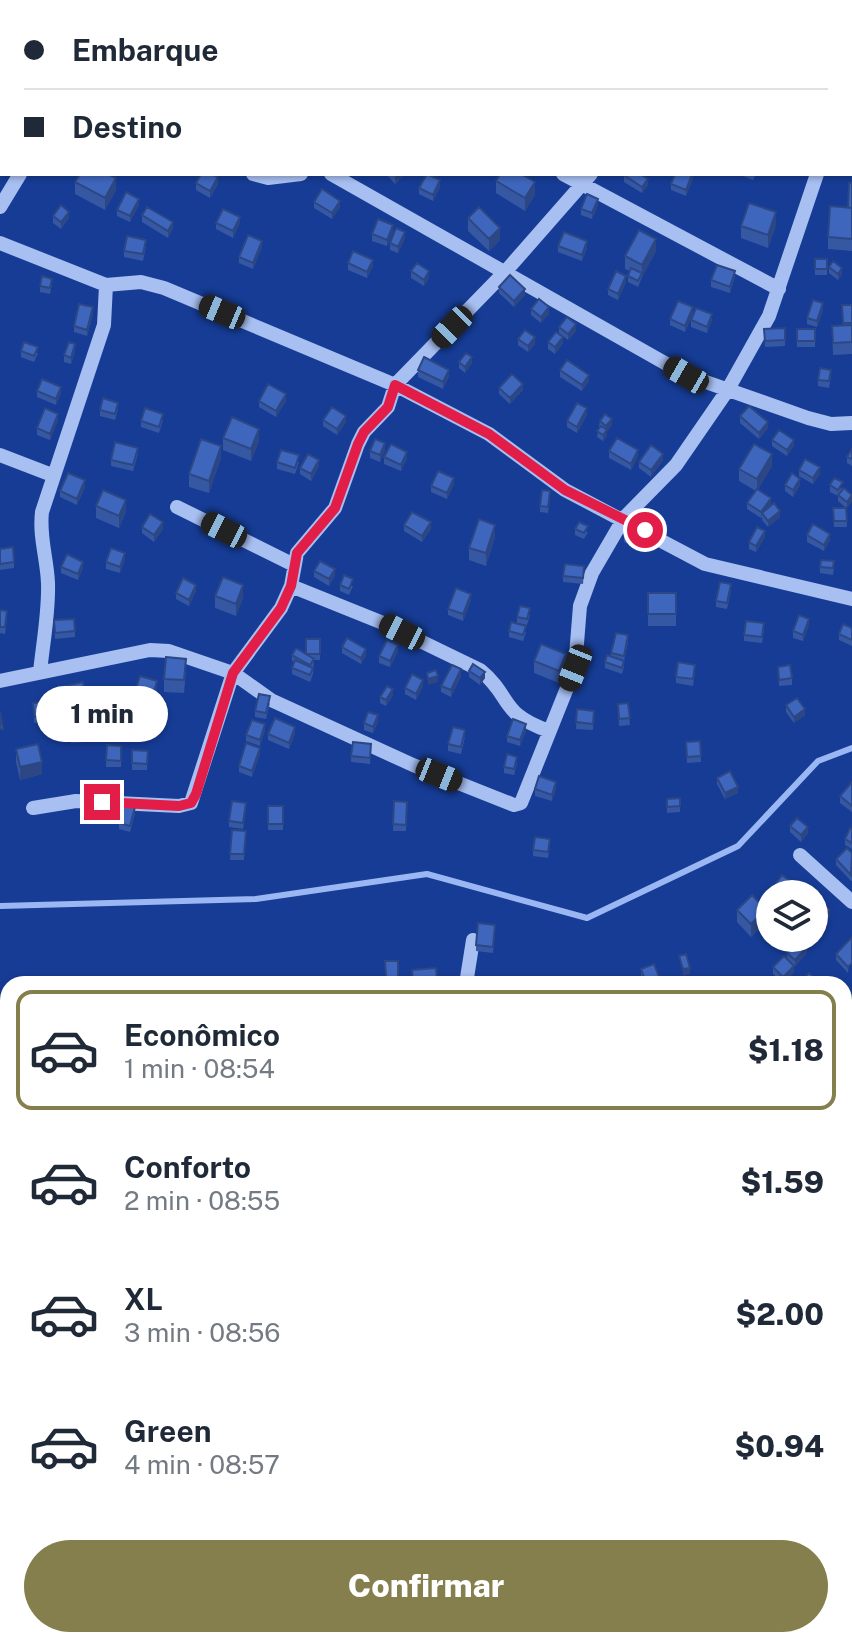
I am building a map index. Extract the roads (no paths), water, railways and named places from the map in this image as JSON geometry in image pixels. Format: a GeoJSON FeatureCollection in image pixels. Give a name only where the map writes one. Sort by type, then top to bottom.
{"type":"FeatureCollection","features":[{"type":"Feature","properties":{"kind":"street"},"geometry":{"type":"LineString","coordinates":[[0,207],[19,176]]}},
{"type":"Feature","properties":{"kind":"street"},"geometry":{"type":"LineString","coordinates":[[260,176],[284,176]]}},
{"type":"Feature","properties":{"kind":"street"},"geometry":{"type":"LineString","coordinates":[[335,176],[686,375],[831,424],[852,423]]}},
{"type":"Feature","properties":{"kind":"street"},"geometry":{"type":"LineString","coordinates":[[0,681],[150,650],[169,651],[233,673],[271,700],[413,765],[514,805],[521,803],[528,794],[575,668],[580,606],[592,573],[624,518],[676,465],[727,391],[779,289],[816,176]]}},
{"type":"Feature","properties":{"kind":"street"},"geometry":{"type":"LineString","coordinates":[[33,808],[76,801],[179,806],[191,803],[233,673],[281,608],[291,586],[297,553],[335,508],[364,432],[388,407],[395,385],[505,272],[587,180],[779,289]]}},
{"type":"Feature","properties":{"kind":"street"},"geometry":{"type":"LineString","coordinates":[[0,243],[106,285],[141,282],[164,288],[395,385],[489,434],[556,485],[624,518],[705,564],[852,599]]}},
{"type":"Feature","properties":{"kind":"street"},"geometry":{"type":"LineString","coordinates":[[40,672],[48,579],[39,535],[52,475],[104,325],[106,285]]}},
{"type":"Feature","properties":{"kind":"street"},"geometry":{"type":"LineString","coordinates":[[0,455],[52,475]]}},
{"type":"Feature","properties":{"kind":"street"},"geometry":{"type":"LineString","coordinates":[[177,507],[294,565]]}},
{"type":"Feature","properties":{"kind":"street"},"geometry":{"type":"LineString","coordinates":[[291,586],[383,623],[480,670],[492,680],[508,708],[517,717],[549,731]]}},
{"type":"Feature","properties":{"kind":"street"},"geometry":{"type":"LineString","coordinates":[[800,855],[852,902]]}},
{"type":"Feature","properties":{"kind":"street"},"geometry":{"type":"LineString","coordinates":[[467,976],[473,940]]}},
{"type":"Feature","properties":{"kind":"waterway"},"geometry":{"type":"LineString","coordinates":[[0,906],[256,899],[427,874],[587,918],[738,846],[818,761],[852,748]]}}]}
